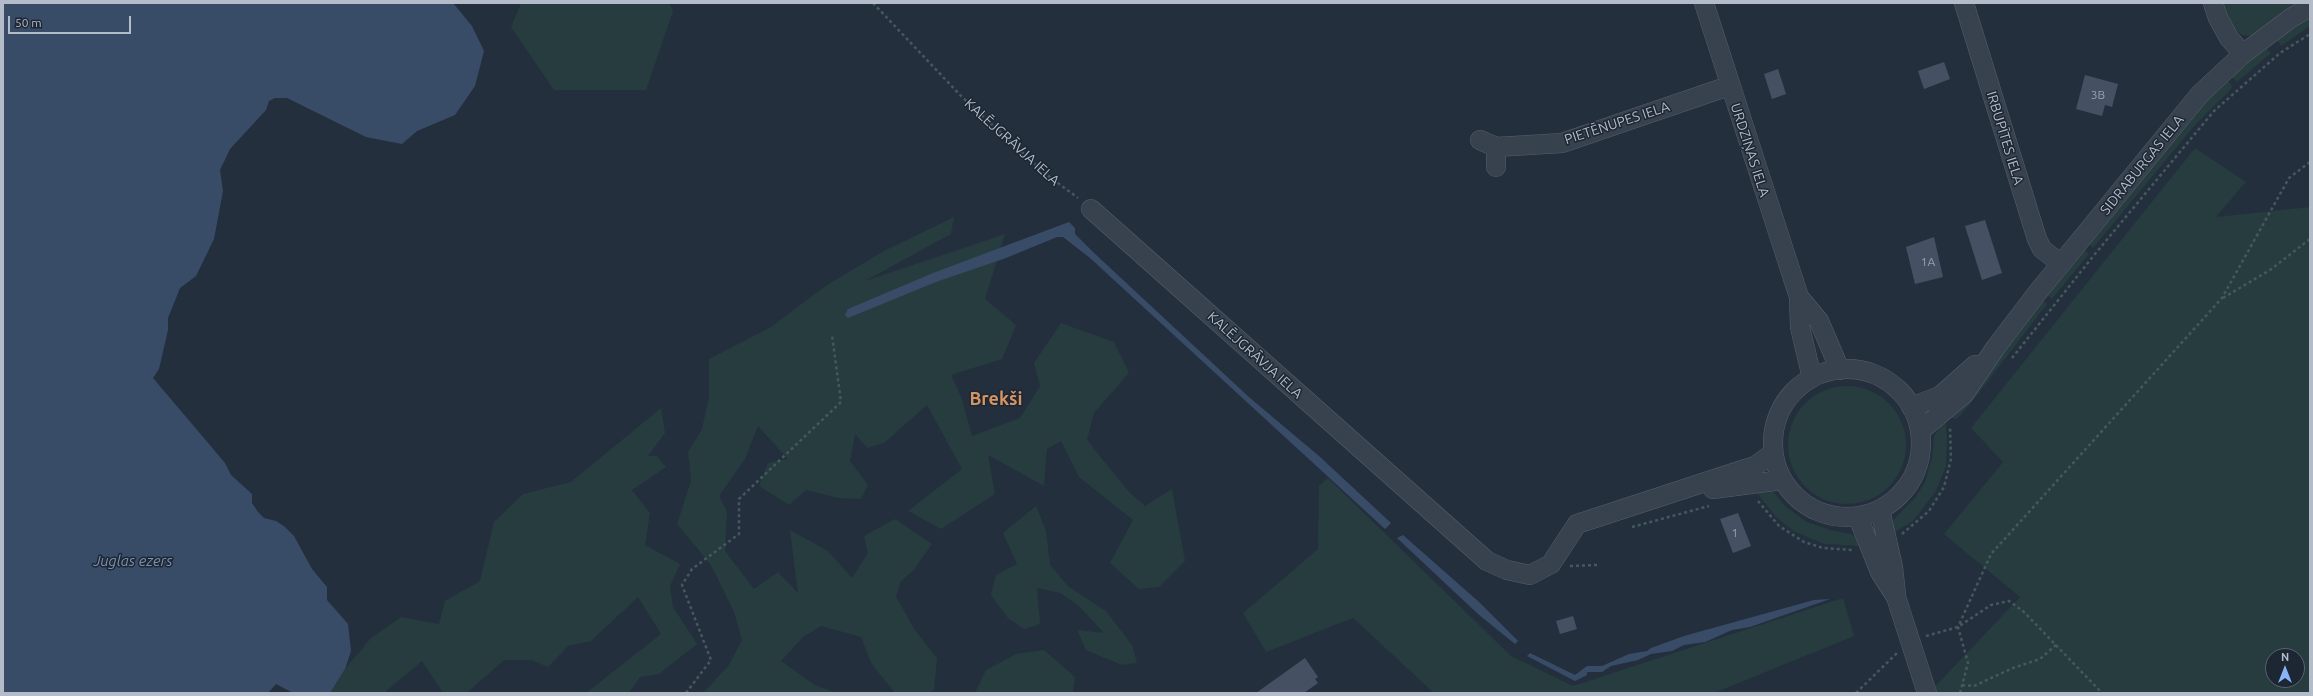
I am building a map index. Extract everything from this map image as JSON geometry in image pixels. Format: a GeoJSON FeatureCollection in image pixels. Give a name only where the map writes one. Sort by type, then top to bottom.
{"type":"FeatureCollection","features":[{"type":"Feature","properties":{"kind":"street","name":"URDZIŅAS IELA"},"geometry":{"type":"LineString","coordinates":[[1704,3],[1729,86],[1799,297],[1800,327],[1812,378]]}},
{"type":"Feature","properties":{"kind":"street","name":"IRBUPĪTES IELA"},"geometry":{"type":"LineString","coordinates":[[1964,3],[2037,238],[2042,249],[2061,264]]}},
{"type":"Feature","properties":{"kind":"street"},"geometry":{"type":"LineString","coordinates":[[2213,3],[2218,18],[2229,38],[2243,54]]}},
{"type":"Feature","properties":{"kind":"street","name":"SIDRABURGAS IELA"},"geometry":{"type":"LineString","coordinates":[[1920,431],[1964,394],[1996,347],[2061,264],[2200,94],[2243,54],[2291,18],[2310,7]]}},
{"type":"Feature","properties":{"kind":"street","name":"PIETĒNUPES IELA"},"geometry":{"type":"LineString","coordinates":[[1496,167],[1488,143],[1562,143],[1729,86]]}},
{"type":"Feature","properties":{"kind":"street","name":"KALĒJGRĀVJA IELA"},"geometry":{"type":"LineString","coordinates":[[1091,209],[1487,561],[1507,570],[1530,575],[1551,564],[1577,524],[1667,496],[1755,466],[1773,453]]}},
{"type":"Feature","properties":{"kind":"street","name":"URDZIŅAS IELA"},"geometry":{"type":"LineString","coordinates":[[1799,297],[1819,321],[1840,370]]}},
{"type":"Feature","properties":{"kind":"street","name":"SIDRABURGAS IELA"},"geometry":{"type":"LineString","coordinates":[[1911,407],[1940,396],[1996,347]]}},
{"type":"Feature","properties":{"kind":"street"},"geometry":{"type":"LineString","coordinates":[[1840,370],[1861,371],[1881,378],[1898,391],[1911,407],[1920,431],[1920,454],[1913,477],[1899,496],[1880,510],[1858,517],[1832,516],[1809,507],[1798,499],[1782,480],[1773,453],[1774,430],[1781,409],[1794,391],[1812,378],[1840,370]]}},
{"type":"Feature","properties":{"kind":"street","name":"KALĒJGRĀVJA IELA"},"geometry":{"type":"LineString","coordinates":[[1667,496],[1782,480]]}},
{"type":"Feature","properties":{"kind":"street"},"geometry":{"type":"LineString","coordinates":[[1880,510],[1893,567],[1896,597],[1909,642],[1927,693]]}},
{"type":"Feature","properties":{"kind":"street"},"geometry":{"type":"LineString","coordinates":[[1858,517],[1880,572],[1896,597]]}},
{"type":"Feature","properties":{"kind":"path","name":"KALĒJGRĀVJA IELA"},"geometry":{"type":"LineString","coordinates":[[873,3],[962,98],[1047,175],[1091,209]]}},
{"type":"Feature","properties":{"kind":"path"},"geometry":{"type":"LineString","coordinates":[[2010,360],[2095,254],[2214,111],[2280,53],[2310,34]]}},
{"type":"Feature","properties":{"kind":"path"},"geometry":{"type":"LineString","coordinates":[[1960,693],[1968,663],[1958,627],[1991,554],[2222,298],[2289,178],[2310,162]]}},
{"type":"Feature","properties":{"kind":"path"},"geometry":{"type":"LineString","coordinates":[[2222,298],[2270,270],[2310,239]]}},
{"type":"Feature","properties":{"kind":"path"},"geometry":{"type":"LineString","coordinates":[[686,693],[711,660],[682,585],[692,569],[739,534],[739,499],[841,402],[832,335]]}},
{"type":"Feature","properties":{"kind":"path"},"geometry":{"type":"LineString","coordinates":[[1901,534],[1929,511],[1944,487],[1951,459],[1951,430],[1949,423]]}},
{"type":"Feature","properties":{"kind":"path"},"geometry":{"type":"LineString","coordinates":[[1951,430],[1956,425]]}},
{"type":"Feature","properties":{"kind":"path"},"geometry":{"type":"LineString","coordinates":[[1756,499],[1779,526],[1804,542],[1823,548],[1856,550]]}},
{"type":"Feature","properties":{"kind":"path"},"geometry":{"type":"LineString","coordinates":[[1632,527],[1715,504]]}},
{"type":"Feature","properties":{"kind":"path"},"geometry":{"type":"LineString","coordinates":[[1551,564],[1562,566],[1597,565]]}},
{"type":"Feature","properties":{"kind":"path"},"geometry":{"type":"LineString","coordinates":[[1856,693],[1909,642],[1958,627],[1991,605],[2009,601],[2024,612],[2102,693]]}},
{"type":"Feature","properties":{"kind":"path"},"geometry":{"type":"LineString","coordinates":[[1962,685],[1974,686],[2014,668],[2040,659],[2056,645]]}},
{"type":"Feature","properties":{"kind":"green space"},"geometry":{"type":"Polygon","coordinates":[[[521,3],[669,3],[673,11],[646,90],[554,90],[511,27],[521,3]]]}},
{"type":"Feature","properties":{"kind":"green space"},"geometry":{"type":"Polygon","coordinates":[[[2221,3],[2299,3],[2250,36],[2243,35],[2233,29],[2221,3]]]}},
{"type":"Feature","properties":{"kind":"green space"},"geometry":{"type":"Polygon","coordinates":[[[2310,15],[2310,26],[2281,46],[2276,38],[2310,15]]]}},
{"type":"Feature","properties":{"kind":"green space"},"geometry":{"type":"Polygon","coordinates":[[[2265,47],[2271,53],[2237,82],[2231,76],[2265,47]]]}},
{"type":"Feature","properties":{"kind":"green space"},"geometry":{"type":"Polygon","coordinates":[[[2227,80],[2231,84],[2232,88],[2195,125],[2093,248],[2088,243],[2188,120],[2227,80]]]}},
{"type":"Feature","properties":{"kind":"green space"},"geometry":{"type":"Polygon","coordinates":[[[2195,148],[2246,182],[2216,217],[2310,207],[2310,693],[1929,693],[2020,597],[1944,534],[2003,462],[1971,428],[2195,148]]]}},
{"type":"Feature","properties":{"kind":"green space"},"geometry":{"type":"Polygon","coordinates":[[[954,217],[951,234],[865,281],[1005,234],[985,299],[1016,325],[1002,359],[951,375],[962,399],[972,436],[1020,418],[1040,386],[1034,363],[1061,323],[1114,342],[1129,373],[1094,413],[1087,440],[1128,491],[1145,506],[1172,489],[1185,561],[1159,587],[1139,589],[1110,563],[1133,520],[1079,477],[1061,441],[1047,449],[1044,486],[988,455],[995,494],[941,529],[908,511],[962,469],[927,405],[884,443],[867,448],[855,434],[850,461],[868,485],[861,499],[838,498],[806,490],[789,505],[759,486],[768,463],[788,459],[758,426],[745,459],[719,496],[727,512],[725,551],[754,589],[778,572],[798,593],[790,530],[828,551],[852,578],[868,553],[864,536],[895,519],[932,544],[913,571],[901,581],[896,596],[914,629],[937,658],[934,690],[929,693],[895,693],[871,663],[861,637],[821,626],[803,637],[781,661],[815,685],[837,693],[703,693],[729,665],[742,640],[734,612],[711,565],[677,524],[691,481],[688,452],[702,429],[709,397],[709,359],[771,327],[824,287],[884,251],[954,217]]]}},
{"type":"Feature","properties":{"kind":"green space"},"geometry":{"type":"Polygon","coordinates":[[[2083,248],[2089,254],[2052,299],[2046,294],[2083,248]]]}},
{"type":"Feature","properties":{"kind":"green space"},"geometry":{"type":"Polygon","coordinates":[[[2042,300],[2047,304],[1971,403],[1957,419],[1952,418],[1952,413],[2042,300]]]}},
{"type":"Feature","properties":{"kind":"green space"},"geometry":{"type":"Polygon","coordinates":[[[1847,386],[1859,387],[1870,391],[1889,403],[1901,422],[1905,433],[1905,457],[1901,468],[1889,487],[1870,499],[1859,503],[1847,504],[1835,503],[1824,499],[1805,487],[1793,468],[1789,457],[1788,445],[1789,433],[1793,422],[1805,403],[1824,391],[1835,387],[1847,386]]]}},
{"type":"Feature","properties":{"kind":"green space"},"geometry":{"type":"Polygon","coordinates":[[[661,408],[665,433],[648,456],[657,456],[666,467],[632,490],[650,513],[645,545],[680,564],[670,586],[673,607],[697,644],[659,674],[640,677],[629,693],[586,693],[661,634],[638,597],[591,641],[568,646],[548,667],[531,660],[504,660],[469,691],[463,693],[443,693],[422,661],[384,693],[330,693],[345,669],[371,638],[401,617],[439,624],[445,601],[480,581],[494,522],[523,494],[571,482],[661,408]]]}},
{"type":"Feature","properties":{"kind":"green space"},"geometry":{"type":"Polygon","coordinates":[[[1945,420],[1947,436],[1946,466],[1936,491],[1913,521],[1891,534],[1891,524],[1915,498],[1925,482],[1932,458],[1934,436],[1945,420]]]}},
{"type":"Feature","properties":{"kind":"green space"},"geometry":{"type":"Polygon","coordinates":[[[1328,478],[1511,656],[1573,686],[1843,598],[1854,636],[1714,693],[1434,693],[1353,618],[1266,652],[1243,613],[1318,549],[1319,486],[1328,478]]]}},
{"type":"Feature","properties":{"kind":"green space"},"geometry":{"type":"Polygon","coordinates":[[[1756,488],[1772,490],[1786,507],[1807,522],[1830,530],[1851,534],[1856,537],[1861,546],[1825,544],[1795,532],[1776,517],[1760,497],[1756,488]]]}},
{"type":"Feature","properties":{"kind":"green space"},"geometry":{"type":"Polygon","coordinates":[[[1036,506],[1046,531],[1050,565],[1069,587],[1106,611],[1132,645],[1137,663],[1122,665],[1086,650],[1077,630],[1104,633],[1078,605],[1060,593],[1037,588],[1040,624],[1024,629],[1008,618],[991,595],[996,575],[1017,564],[1003,533],[1036,506]]]}},
{"type":"Feature","properties":{"kind":"green space"},"geometry":{"type":"Polygon","coordinates":[[[1044,650],[1075,677],[1073,693],[975,693],[986,670],[1016,654],[1044,650]]]}},
{"type":"Feature","properties":{"kind":"water","name":"Juglas ezers"},"geometry":{"type":"Polygon","coordinates":[[[3,3],[453,3],[472,26],[484,51],[475,86],[455,115],[417,131],[402,144],[366,137],[287,98],[275,98],[269,101],[266,110],[230,149],[220,170],[223,191],[214,239],[196,276],[180,288],[168,318],[168,330],[159,369],[153,378],[225,463],[231,475],[252,494],[252,503],[258,512],[264,518],[276,521],[285,527],[294,536],[312,569],[327,587],[327,600],[348,624],[351,651],[345,669],[330,693],[293,693],[276,684],[268,693],[3,693],[3,3]]]}},
{"type":"Feature","properties":{"kind":"water"},"geometry":{"type":"Polygon","coordinates":[[[1069,222],[1075,228],[1075,234],[1093,252],[1250,398],[1319,456],[1391,523],[1385,529],[1090,258],[1063,237],[1057,237],[1006,258],[936,282],[848,318],[845,315],[848,309],[933,273],[1069,222]]]}},
{"type":"Feature","properties":{"kind":"water"},"geometry":{"type":"Polygon","coordinates":[[[1403,535],[1479,602],[1518,641],[1515,644],[1478,614],[1397,538],[1403,535]]]}},
{"type":"Feature","properties":{"kind":"water"},"geometry":{"type":"Polygon","coordinates":[[[1830,599],[1750,627],[1732,630],[1705,642],[1684,645],[1672,651],[1651,654],[1638,660],[1611,666],[1602,672],[1587,672],[1587,675],[1575,681],[1527,656],[1530,653],[1575,675],[1587,666],[1602,666],[1629,654],[1647,651],[1651,648],[1684,636],[1814,600],[1830,599]]]}},
{"type":"Feature","properties":{"kind":"building"},"geometry":{"type":"Polygon","coordinates":[[[1944,62],[1950,79],[1924,89],[1918,71],[1944,62]]]}},
{"type":"Feature","properties":{"kind":"building"},"geometry":{"type":"Polygon","coordinates":[[[1778,69],[1786,94],[1772,99],[1764,74],[1778,69]]]}},
{"type":"Feature","properties":{"kind":"building"},"geometry":{"type":"Polygon","coordinates":[[[2085,75],[2118,84],[2112,107],[2105,105],[2102,116],[2076,109],[2085,75]]]}},
{"type":"Feature","properties":{"kind":"building"},"geometry":{"type":"Polygon","coordinates":[[[1985,220],[2002,273],[1982,280],[1965,226],[1985,220]]]}},
{"type":"Feature","properties":{"kind":"building"},"geometry":{"type":"Polygon","coordinates":[[[1934,237],[1943,277],[1915,284],[1906,247],[1934,237]]]}},
{"type":"Feature","properties":{"kind":"building"},"geometry":{"type":"Polygon","coordinates":[[[1738,513],[1751,546],[1733,553],[1720,519],[1738,513]]]}},
{"type":"Feature","properties":{"kind":"building"},"geometry":{"type":"Polygon","coordinates":[[[1573,616],[1577,629],[1560,634],[1556,621],[1573,616]]]}},
{"type":"Feature","properties":{"kind":"building"},"geometry":{"type":"Polygon","coordinates":[[[1305,658],[1318,677],[1315,679],[1318,683],[1304,693],[1256,693],[1305,658]]]}},
{"type":"Feature","properties":{"kind":"district","name":"Brekši"},"geometry":{"type":"Point","coordinates":[996,399]}}]}
